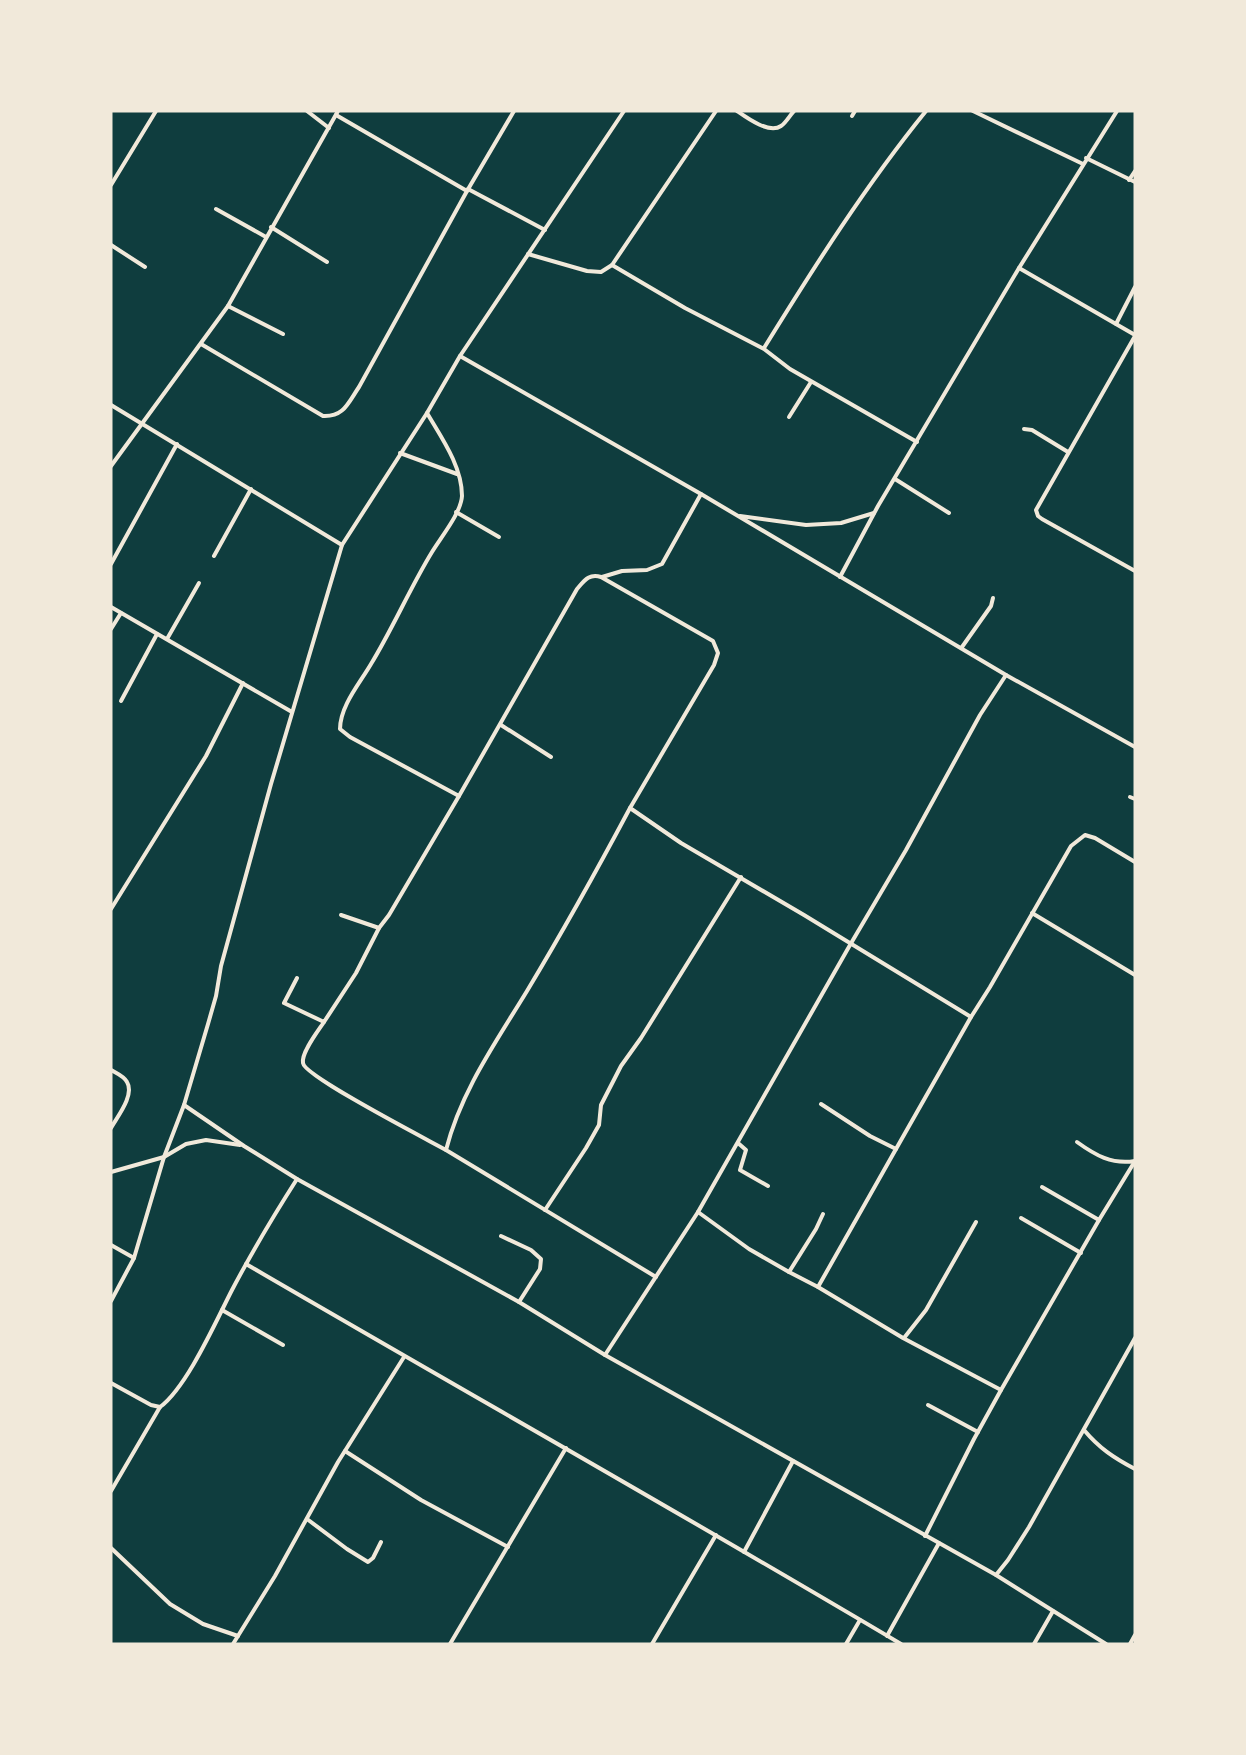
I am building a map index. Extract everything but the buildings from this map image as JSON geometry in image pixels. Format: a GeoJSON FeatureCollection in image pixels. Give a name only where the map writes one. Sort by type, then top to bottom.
{"type":"FeatureCollection","features":[{"type":"Feature","properties":{"kind":"street"},"geometry":{"type":"LineString","coordinates":[[111,185],[156,111]]}},
{"type":"Feature","properties":{"kind":"street"},"geometry":{"type":"LineString","coordinates":[[307,111],[329,128]]}},
{"type":"Feature","properties":{"kind":"street"},"geometry":{"type":"LineString","coordinates":[[201,344],[323,416],[334,416],[342,411],[359,387],[467,190],[514,111]]}},
{"type":"Feature","properties":{"kind":"street"},"geometry":{"type":"LineString","coordinates":[[111,1301],[134,1258],[164,1157],[184,1105],[292,712],[342,545],[460,356],[624,111]]}},
{"type":"Feature","properties":{"kind":"street"},"geometry":{"type":"LineString","coordinates":[[528,254],[587,271],[601,272],[612,265],[716,111]]}},
{"type":"Feature","properties":{"kind":"street"},"geometry":{"type":"LineString","coordinates":[[737,111],[747,118],[772,128],[781,126],[794,111]]}},
{"type":"Feature","properties":{"kind":"street"},"geometry":{"type":"LineString","coordinates":[[764,349],[810,274],[907,134],[926,111]]}},
{"type":"Feature","properties":{"kind":"street"},"geometry":{"type":"LineString","coordinates":[[973,111],[1083,164]]}},
{"type":"Feature","properties":{"kind":"street"},"geometry":{"type":"LineString","coordinates":[[840,577],[894,479],[1019,268],[1117,111]]}},
{"type":"Feature","properties":{"kind":"street"},"geometry":{"type":"LineString","coordinates":[[111,466],[228,306],[337,113],[467,190],[544,230]]}},
{"type":"Feature","properties":{"kind":"street"},"geometry":{"type":"LineString","coordinates":[[1086,158],[1135,182]]}},
{"type":"Feature","properties":{"kind":"street"},"geometry":{"type":"LineString","coordinates":[[1129,180],[1135,171]]}},
{"type":"Feature","properties":{"kind":"street"},"geometry":{"type":"LineString","coordinates":[[216,209],[266,237]]}},
{"type":"Feature","properties":{"kind":"street"},"geometry":{"type":"LineString","coordinates":[[271,227],[327,262]]}},
{"type":"Feature","properties":{"kind":"street"},"geometry":{"type":"LineString","coordinates":[[111,245],[145,267]]}},
{"type":"Feature","properties":{"kind":"street"},"geometry":{"type":"LineString","coordinates":[[612,265],[685,308],[764,349],[811,382],[916,442]]}},
{"type":"Feature","properties":{"kind":"street"},"geometry":{"type":"LineString","coordinates":[[1019,268],[1135,335],[1038,505],[1036,513],[1042,519],[1135,571]]}},
{"type":"Feature","properties":{"kind":"street"},"geometry":{"type":"LineString","coordinates":[[1116,324],[1135,287]]}},
{"type":"Feature","properties":{"kind":"street"},"geometry":{"type":"LineString","coordinates":[[228,306],[283,334]]}},
{"type":"Feature","properties":{"kind":"street"},"geometry":{"type":"LineString","coordinates":[[460,356],[701,494],[1006,675],[1135,747]]}},
{"type":"Feature","properties":{"kind":"street"},"geometry":{"type":"LineString","coordinates":[[789,417],[811,382]]}},
{"type":"Feature","properties":{"kind":"street"},"geometry":{"type":"LineString","coordinates":[[111,405],[342,545]]}},
{"type":"Feature","properties":{"kind":"street"},"geometry":{"type":"LineString","coordinates":[[427,412],[448,449],[461,482],[462,499],[352,696],[340,720],[340,729],[350,737],[459,796]]}},
{"type":"Feature","properties":{"kind":"street"},"geometry":{"type":"LineString","coordinates":[[1024,429],[1032,430],[1068,452]]}},
{"type":"Feature","properties":{"kind":"street"},"geometry":{"type":"LineString","coordinates":[[111,564],[177,444]]}},
{"type":"Feature","properties":{"kind":"street"},"geometry":{"type":"LineString","coordinates":[[400,453],[458,474]]}},
{"type":"Feature","properties":{"kind":"street"},"geometry":{"type":"LineString","coordinates":[[894,479],[949,513]]}},
{"type":"Feature","properties":{"kind":"street"},"geometry":{"type":"LineString","coordinates":[[214,556],[251,489]]}},
{"type":"Feature","properties":{"kind":"street"},"geometry":{"type":"LineString","coordinates":[[656,1277],[446,1150],[312,1075],[303,1063],[304,1055],[356,973],[379,928],[389,915],[501,725],[577,589],[587,577],[601,577],[622,571],[646,570],[662,564],[701,494]]}},
{"type":"Feature","properties":{"kind":"street"},"geometry":{"type":"LineString","coordinates":[[456,512],[499,537]]}},
{"type":"Feature","properties":{"kind":"street"},"geometry":{"type":"LineString","coordinates":[[736,515],[806,525],[841,523],[875,513]]}},
{"type":"Feature","properties":{"kind":"street"},"geometry":{"type":"LineString","coordinates":[[446,1150],[465,1094],[698,694],[718,654],[713,640],[601,577]]}},
{"type":"Feature","properties":{"kind":"street"},"geometry":{"type":"LineString","coordinates":[[167,639],[199,583]]}},
{"type":"Feature","properties":{"kind":"street"},"geometry":{"type":"LineString","coordinates":[[962,647],[987,612],[993,598]]}},
{"type":"Feature","properties":{"kind":"street"},"geometry":{"type":"LineString","coordinates":[[111,607],[292,712]]}},
{"type":"Feature","properties":{"kind":"street"},"geometry":{"type":"LineString","coordinates":[[111,629],[121,613]]}},
{"type":"Feature","properties":{"kind":"street"},"geometry":{"type":"LineString","coordinates":[[121,701],[157,634]]}},
{"type":"Feature","properties":{"kind":"street"},"geometry":{"type":"LineString","coordinates":[[605,1355],[698,1212],[906,850],[980,716],[1006,675]]}},
{"type":"Feature","properties":{"kind":"street"},"geometry":{"type":"LineString","coordinates":[[111,909],[206,756],[243,683]]}},
{"type":"Feature","properties":{"kind":"street"},"geometry":{"type":"LineString","coordinates":[[501,725],[551,757]]}},
{"type":"Feature","properties":{"kind":"street"},"geometry":{"type":"LineString","coordinates":[[1130,797],[1135,799]]}},
{"type":"Feature","properties":{"kind":"street"},"geometry":{"type":"LineString","coordinates":[[630,808],[681,843],[741,877],[970,1017]]}},
{"type":"Feature","properties":{"kind":"street"},"geometry":{"type":"LineString","coordinates":[[818,1287],[970,1017],[990,987],[1071,846],[1085,835],[1095,838],[1135,862]]}},
{"type":"Feature","properties":{"kind":"street"},"geometry":{"type":"LineString","coordinates":[[545,1210],[586,1148],[598,1125],[601,1106],[621,1066],[641,1038],[741,877]]}},
{"type":"Feature","properties":{"kind":"street"},"geometry":{"type":"LineString","coordinates":[[1032,913],[1135,975]]}},
{"type":"Feature","properties":{"kind":"street"},"geometry":{"type":"LineString","coordinates":[[341,915],[379,928]]}},
{"type":"Feature","properties":{"kind":"street"},"geometry":{"type":"LineString","coordinates":[[297,978],[284,1003],[324,1022]]}},
{"type":"Feature","properties":{"kind":"street"},"geometry":{"type":"LineString","coordinates":[[111,1070],[129,1086],[127,1098],[111,1128]]}},
{"type":"Feature","properties":{"kind":"street"},"geometry":{"type":"LineString","coordinates":[[821,1104],[870,1136],[896,1149]]}},
{"type":"Feature","properties":{"kind":"street"},"geometry":{"type":"LineString","coordinates":[[184,1105],[297,1179],[519,1302],[605,1355],[996,1575],[1106,1644]]}},
{"type":"Feature","properties":{"kind":"street"},"geometry":{"type":"LineString","coordinates":[[111,1172],[164,1157],[186,1144],[206,1140],[244,1146]]}},
{"type":"Feature","properties":{"kind":"street"},"geometry":{"type":"LineString","coordinates":[[1077,1142],[1090,1152],[1112,1161],[1123,1163],[1135,1161]]}},
{"type":"Feature","properties":{"kind":"street"},"geometry":{"type":"LineString","coordinates":[[738,1143],[746,1150],[740,1170],[768,1186]]}},
{"type":"Feature","properties":{"kind":"street"},"geometry":{"type":"LineString","coordinates":[[926,1536],[1001,1390],[1135,1161]]}},
{"type":"Feature","properties":{"kind":"street"},"geometry":{"type":"LineString","coordinates":[[111,1491],[160,1407],[167,1402],[189,1371],[246,1264],[297,1179]]}},
{"type":"Feature","properties":{"kind":"street"},"geometry":{"type":"LineString","coordinates":[[1042,1187],[1099,1220]]}},
{"type":"Feature","properties":{"kind":"street"},"geometry":{"type":"LineString","coordinates":[[698,1212],[749,1248],[789,1272],[903,1338],[1001,1390]]}},
{"type":"Feature","properties":{"kind":"street"},"geometry":{"type":"LineString","coordinates":[[789,1272],[823,1214]]}},
{"type":"Feature","properties":{"kind":"street"},"geometry":{"type":"LineString","coordinates":[[1021,1218],[1081,1253]]}},
{"type":"Feature","properties":{"kind":"street"},"geometry":{"type":"LineString","coordinates":[[903,1338],[926,1310],[976,1222]]}},
{"type":"Feature","properties":{"kind":"street"},"geometry":{"type":"LineString","coordinates":[[501,1236],[531,1250],[541,1259],[540,1269],[519,1302]]}},
{"type":"Feature","properties":{"kind":"street"},"geometry":{"type":"LineString","coordinates":[[111,1245],[134,1258]]}},
{"type":"Feature","properties":{"kind":"street"},"geometry":{"type":"LineString","coordinates":[[246,1264],[901,1644]]}},
{"type":"Feature","properties":{"kind":"street"},"geometry":{"type":"LineString","coordinates":[[222,1310],[283,1345]]}},
{"type":"Feature","properties":{"kind":"street"},"geometry":{"type":"LineString","coordinates":[[996,1575],[1029,1527],[1135,1338]]}},
{"type":"Feature","properties":{"kind":"street"},"geometry":{"type":"LineString","coordinates":[[233,1644],[275,1576],[345,1451],[404,1357]]}},
{"type":"Feature","properties":{"kind":"street"},"geometry":{"type":"LineString","coordinates":[[111,1383],[151,1405],[160,1407]]}},
{"type":"Feature","properties":{"kind":"street"},"geometry":{"type":"LineString","coordinates":[[928,1405],[978,1432]]}},
{"type":"Feature","properties":{"kind":"street"},"geometry":{"type":"LineString","coordinates":[[1084,1430],[1098,1447],[1135,1469]]}},
{"type":"Feature","properties":{"kind":"street"},"geometry":{"type":"LineString","coordinates":[[450,1644],[566,1449]]}},
{"type":"Feature","properties":{"kind":"street"},"geometry":{"type":"LineString","coordinates":[[345,1451],[421,1500],[508,1547]]}},
{"type":"Feature","properties":{"kind":"street"},"geometry":{"type":"LineString","coordinates":[[744,1552],[793,1461]]}},
{"type":"Feature","properties":{"kind":"street"},"geometry":{"type":"LineString","coordinates":[[307,1519],[368,1562],[373,1558],[381,1542]]}},
{"type":"Feature","properties":{"kind":"street"},"geometry":{"type":"LineString","coordinates":[[652,1644],[716,1535]]}},
{"type":"Feature","properties":{"kind":"street"},"geometry":{"type":"LineString","coordinates":[[887,1635],[939,1543]]}},
{"type":"Feature","properties":{"kind":"street"},"geometry":{"type":"LineString","coordinates":[[111,1548],[170,1604],[203,1624],[238,1635]]}},
{"type":"Feature","properties":{"kind":"street"},"geometry":{"type":"LineString","coordinates":[[1034,1644],[1053,1611]]}},
{"type":"Feature","properties":{"kind":"street"},"geometry":{"type":"LineString","coordinates":[[846,1644],[860,1620]]}},
{"type":"Feature","properties":{"kind":"street"},"geometry":{"type":"LineString","coordinates":[[1131,1644],[1135,1635]]}}]}
